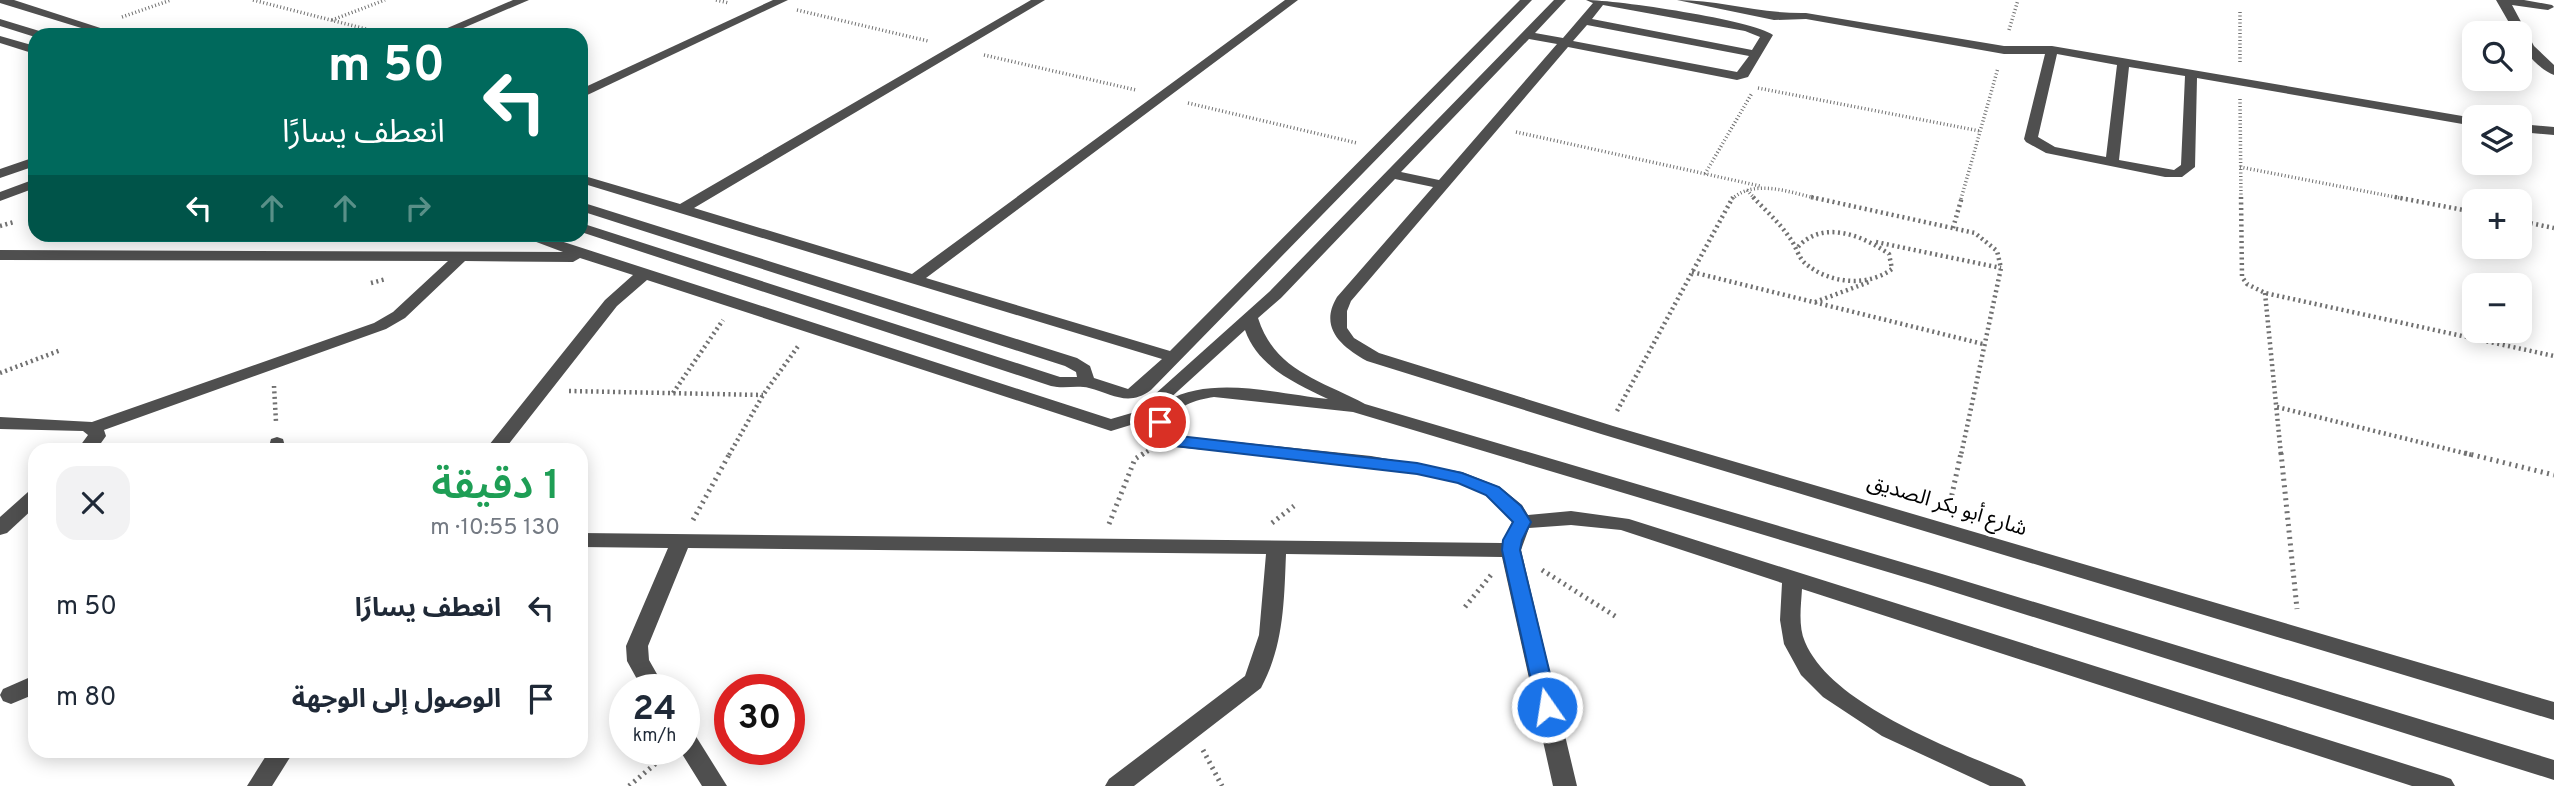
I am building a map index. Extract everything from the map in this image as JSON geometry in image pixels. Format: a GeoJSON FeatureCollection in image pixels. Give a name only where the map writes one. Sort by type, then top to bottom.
{"type":"FeatureCollection","features":[{"type":"Feature","properties":{"kind":"street"},"geometry":{"type":"LineString","coordinates":[[3,0],[96,28]]}},
{"type":"Feature","properties":{"kind":"street"},"geometry":{"type":"LineString","coordinates":[[454,28],[523,0]]}},
{"type":"Feature","properties":{"kind":"street"},"geometry":{"type":"LineString","coordinates":[[682,209],[1039,0]]}},
{"type":"Feature","properties":{"kind":"street"},"geometry":{"type":"LineString","coordinates":[[915,279],[1292,0]]}},
{"type":"Feature","properties":{"kind":"street"},"geometry":{"type":"LineString","coordinates":[[588,230],[1057,382],[1086,382],[1114,393],[1132,394],[1140,390],[1526,0]]}},
{"type":"Feature","properties":{"kind":"street"},"geometry":{"type":"LineString","coordinates":[[546,242],[1111,425],[1141,416],[1275,295],[1559,0]]}},
{"type":"Feature","properties":{"kind":"street"},"geometry":{"type":"LineString","coordinates":[[1683,0],[1774,17],[1806,16],[2004,50],[2052,50],[2462,120]]}},
{"type":"Feature","properties":{"kind":"street"},"geometry":{"type":"LineString","coordinates":[[1390,174],[1441,185],[1491,126],[1565,42],[1584,21],[1599,1],[1763,32],[1767,35],[1744,74],[1737,76],[1565,42],[1527,35]]}},
{"type":"Feature","properties":{"kind":"street"},"geometry":{"type":"LineString","coordinates":[[588,91],[777,2]]}},
{"type":"Feature","properties":{"kind":"street"},"geometry":{"type":"LineString","coordinates":[[2505,2],[2550,11]]}},
{"type":"Feature","properties":{"kind":"street"},"geometry":{"type":"LineString","coordinates":[[2505,2],[2515,21]]}},
{"type":"Feature","properties":{"kind":"street"},"geometry":{"type":"LineString","coordinates":[[1584,21],[1756,54]]}},
{"type":"Feature","properties":{"kind":"street"},"geometry":{"type":"LineString","coordinates":[[0,22],[28,31]]}},
{"type":"Feature","properties":{"kind":"street"},"geometry":{"type":"LineString","coordinates":[[0,39],[28,48]]}},
{"type":"Feature","properties":{"kind":"street"},"geometry":{"type":"LineString","coordinates":[[2052,50],[2031,139],[2051,149],[2165,173],[2185,171],[2188,167],[2191,74]]}},
{"type":"Feature","properties":{"kind":"street"},"geometry":{"type":"LineString","coordinates":[[2532,51],[2554,54]]}},
{"type":"Feature","properties":{"kind":"street"},"geometry":{"type":"LineString","coordinates":[[2532,52],[2554,71]]}},
{"type":"Feature","properties":{"kind":"street"},"geometry":{"type":"LineString","coordinates":[[2112,163],[2123,62]]}},
{"type":"Feature","properties":{"kind":"street"},"geometry":{"type":"LineString","coordinates":[[2532,129],[2554,131]]}},
{"type":"Feature","properties":{"kind":"street"},"geometry":{"type":"LineString","coordinates":[[0,174],[28,164]]}},
{"type":"Feature","properties":{"kind":"street"},"geometry":{"type":"LineString","coordinates":[[588,180],[774,239],[1172,357]]}},
{"type":"Feature","properties":{"kind":"street","name":"شارع أبو بكر الصديق"},"geometry":{"type":"LineString","coordinates":[[1441,185],[1343,300],[1336,313],[1338,328],[1355,348],[1373,357],[1607,430],[2554,711]]}},
{"type":"Feature","properties":{"kind":"street"},"geometry":{"type":"LineString","coordinates":[[0,197],[28,186]]}},
{"type":"Feature","properties":{"kind":"street"},"geometry":{"type":"LineString","coordinates":[[588,208],[1071,362],[1084,370],[1086,382]]}},
{"type":"Feature","properties":{"kind":"street"},"geometry":{"type":"LineString","coordinates":[[744,258],[774,239]]}},
{"type":"Feature","properties":{"kind":"street"},"geometry":{"type":"LineString","coordinates":[[0,255],[591,257]]}},
{"type":"Feature","properties":{"kind":"street"},"geometry":{"type":"LineString","coordinates":[[92,428],[390,321],[460,258]]}},
{"type":"Feature","properties":{"kind":"street"},"geometry":{"type":"LineString","coordinates":[[499,443],[611,303],[644,274]]}},
{"type":"Feature","properties":{"kind":"street"},"geometry":{"type":"LineString","coordinates":[[1249,317],[1259,343],[1269,355],[1292,373],[1359,408]]}},
{"type":"Feature","properties":{"kind":"street"},"geometry":{"type":"LineString","coordinates":[[1522,522],[1515,510],[1493,491],[1462,478],[1371,461],[1175,441],[1162,432],[1162,417],[1176,404],[1197,394],[1240,393],[1359,408],[1935,579],[2554,770]]}},
{"type":"Feature","properties":{"kind":"street"},"geometry":{"type":"LineString","coordinates":[[0,423],[80,424],[96,431],[94,443]]}},
{"type":"Feature","properties":{"kind":"street"},"geometry":{"type":"LineString","coordinates":[[0,528],[28,502]]}},
{"type":"Feature","properties":{"kind":"street"},"geometry":{"type":"LineString","coordinates":[[1522,522],[1571,518],[1622,524],[2443,786]]}},
{"type":"Feature","properties":{"kind":"street"},"geometry":{"type":"LineString","coordinates":[[1522,522],[1511,550],[1565,786]]}},
{"type":"Feature","properties":{"kind":"street"},"geometry":{"type":"LineString","coordinates":[[588,540],[1511,550]]}},
{"type":"Feature","properties":{"kind":"street"},"geometry":{"type":"LineString","coordinates":[[646,674],[638,661],[637,646],[681,540]]}},
{"type":"Feature","properties":{"kind":"street"},"geometry":{"type":"LineString","coordinates":[[1117,786],[1253,682],[1262,669],[1268,650],[1276,548]]}},
{"type":"Feature","properties":{"kind":"street"},"geometry":{"type":"LineString","coordinates":[[1793,580],[1790,614],[1794,643],[1813,674],[1845,704],[1886,727],[2014,786]]}},
{"type":"Feature","properties":{"kind":"street"},"geometry":{"type":"LineString","coordinates":[[11,695],[28,687]]}},
{"type":"Feature","properties":{"kind":"street"},"geometry":{"type":"LineString","coordinates":[[259,786],[277,758]]}},
{"type":"Feature","properties":{"kind":"street"},"geometry":{"type":"LineString","coordinates":[[700,762],[715,786]]}},
{"type":"Feature","properties":{"kind":"path"},"geometry":{"type":"LineString","coordinates":[[93,27],[171,0]]}},
{"type":"Feature","properties":{"kind":"path"},"geometry":{"type":"LineString","coordinates":[[253,0],[362,28]]}},
{"type":"Feature","properties":{"kind":"path"},"geometry":{"type":"LineString","coordinates":[[331,20],[385,0]]}},
{"type":"Feature","properties":{"kind":"path"},"geometry":{"type":"LineString","coordinates":[[1952,228],[2018,0]]}},
{"type":"Feature","properties":{"kind":"path"},"geometry":{"type":"LineString","coordinates":[[777,2],[956,48],[1380,148]]}},
{"type":"Feature","properties":{"kind":"path"},"geometry":{"type":"LineString","coordinates":[[2240,12],[2242,276],[2247,284],[2265,293],[2554,356]]}},
{"type":"Feature","properties":{"kind":"path"},"geometry":{"type":"LineString","coordinates":[[1755,87],[1980,131]]}},
{"type":"Feature","properties":{"kind":"path"},"geometry":{"type":"LineString","coordinates":[[1491,126],[1952,228],[1987,239],[2001,254],[2001,268],[1944,529]]}},
{"type":"Feature","properties":{"kind":"path"},"geometry":{"type":"LineString","coordinates":[[2240,167],[2462,210]]}},
{"type":"Feature","properties":{"kind":"path"},"geometry":{"type":"LineString","coordinates":[[1607,430],[1732,198],[1747,190],[1775,189]]}},
{"type":"Feature","properties":{"kind":"path"},"geometry":{"type":"LineString","coordinates":[[1747,190],[1797,248],[1805,264],[1831,277],[1847,280],[1877,279]]}},
{"type":"Feature","properties":{"kind":"path"},"geometry":{"type":"LineString","coordinates":[[0,226],[14,222]]}},
{"type":"Feature","properties":{"kind":"path"},"geometry":{"type":"LineString","coordinates":[[2532,223],[2554,228]]}},
{"type":"Feature","properties":{"kind":"path"},"geometry":{"type":"LineString","coordinates":[[1797,248],[1809,236],[1837,233],[2001,268]]}},
{"type":"Feature","properties":{"kind":"path"},"geometry":{"type":"LineString","coordinates":[[1815,303],[1877,279],[1892,269],[1893,261],[1889,254],[1868,240]]}},
{"type":"Feature","properties":{"kind":"path"},"geometry":{"type":"LineString","coordinates":[[1692,272],[1983,345]]}},
{"type":"Feature","properties":{"kind":"path"},"geometry":{"type":"LineString","coordinates":[[2265,293],[2300,636]]}},
{"type":"Feature","properties":{"kind":"path"},"geometry":{"type":"LineString","coordinates":[[673,394],[735,302]]}},
{"type":"Feature","properties":{"kind":"path"},"geometry":{"type":"LineString","coordinates":[[681,540],[763,395],[812,327]]}},
{"type":"Feature","properties":{"kind":"path"},"geometry":{"type":"LineString","coordinates":[[0,373],[61,350]]}},
{"type":"Feature","properties":{"kind":"path"},"geometry":{"type":"LineString","coordinates":[[273,364],[277,443]]}},
{"type":"Feature","properties":{"kind":"path"},"geometry":{"type":"LineString","coordinates":[[540,391],[763,395]]}},
{"type":"Feature","properties":{"kind":"path"},"geometry":{"type":"LineString","coordinates":[[2277,407],[2554,475]]}},
{"type":"Feature","properties":{"kind":"path"},"geometry":{"type":"LineString","coordinates":[[1100,547],[1136,459],[1152,449],[1175,441]]}},
{"type":"Feature","properties":{"kind":"path"},"geometry":{"type":"LineString","coordinates":[[1511,550],[1618,618]]}},
{"type":"Feature","properties":{"kind":"path"},"geometry":{"type":"LineString","coordinates":[[1193,730],[1222,786]]}},
{"type":"Feature","properties":{"kind":"path"},"geometry":{"type":"LineString","coordinates":[[629,786],[654,765]]}},
{"type":"Feature","properties":{"kind":"route"},"geometry":{"type":"LineString","coordinates":[[1160,422],[1162,432],[1175,441],[1417,468],[1462,478],[1493,491],[1515,510],[1522,522],[1516,531],[1511,550],[1547,707]]}}]}
